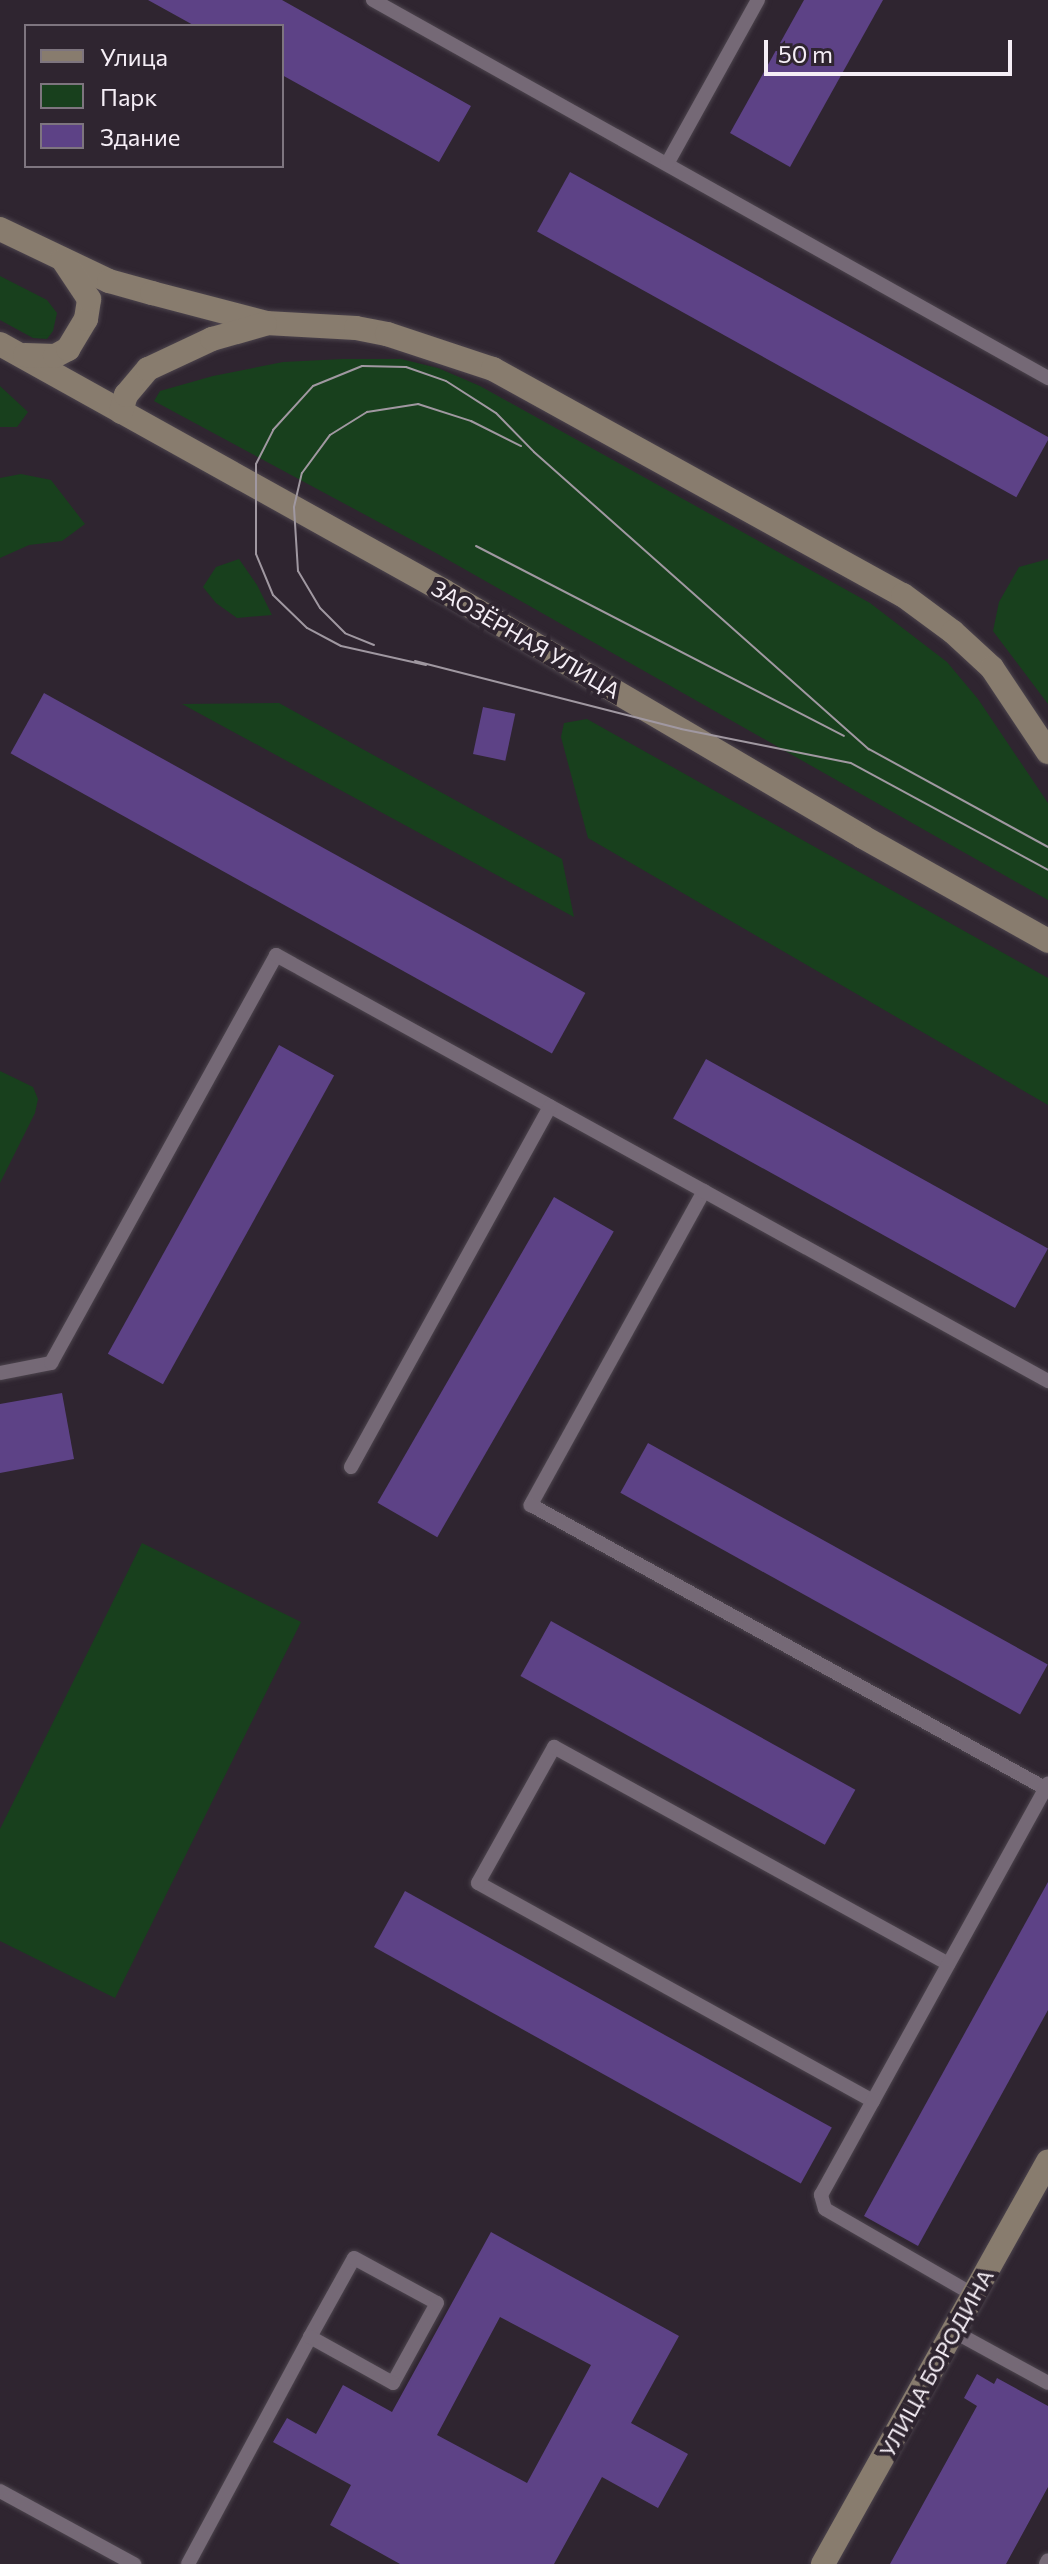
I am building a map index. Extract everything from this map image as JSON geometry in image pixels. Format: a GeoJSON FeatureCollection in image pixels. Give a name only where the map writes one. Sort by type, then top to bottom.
{"type":"FeatureCollection","features":[{"type":"Feature","properties":{"kind":"main road"},"geometry":{"type":"LineString","coordinates":[[0,229],[109,281],[266,323],[356,328],[387,334],[493,369],[903,595],[953,632],[992,668],[1048,752]]}},
{"type":"Feature","properties":{"kind":"main road"},"geometry":{"type":"LineString","coordinates":[[9,349],[55,356],[68,349],[86,319],[89,299],[63,260]]}},
{"type":"Feature","properties":{"kind":"main road"},"geometry":{"type":"LineString","coordinates":[[121,412],[126,395],[148,369],[212,339],[266,323]]}},
{"type":"Feature","properties":{"kind":"main road","name":"ЗАОЗЁРНАЯ УЛИЦА"},"geometry":{"type":"LineString","coordinates":[[9,349],[431,584],[863,837],[1048,941]]}},
{"type":"Feature","properties":{"kind":"main road","name":"УЛИЦА БОРОДИНА"},"geometry":{"type":"LineString","coordinates":[[823,2564],[1048,2162]]}},
{"type":"Feature","properties":{"kind":"lane"},"geometry":{"type":"LineString","coordinates":[[373,0],[1047,375]]}},
{"type":"Feature","properties":{"kind":"lane"},"geometry":{"type":"LineString","coordinates":[[667,164],[758,0]]}},
{"type":"Feature","properties":{"kind":"lane"},"geometry":{"type":"LineString","coordinates":[[0,1373],[51,1363],[276,955],[1048,1381]]}},
{"type":"Feature","properties":{"kind":"lane"},"geometry":{"type":"LineString","coordinates":[[351,1467],[550,1106]]}},
{"type":"Feature","properties":{"kind":"lane"},"geometry":{"type":"LineString","coordinates":[[704,1191],[531,1505],[1047,1786],[873,2101],[821,2202],[825,2209],[974,2295]]}},
{"type":"Feature","properties":{"kind":"lane"},"geometry":{"type":"LineString","coordinates":[[873,2101],[478,1883],[554,1747],[948,1964]]}},
{"type":"Feature","properties":{"kind":"lane"},"geometry":{"type":"LineString","coordinates":[[188,2564],[310,2337],[354,2258],[437,2303],[393,2383],[310,2337]]}},
{"type":"Feature","properties":{"kind":"lane"},"geometry":{"type":"LineString","coordinates":[[953,2331],[1048,2383]]}},
{"type":"Feature","properties":{"kind":"lane"},"geometry":{"type":"LineString","coordinates":[[0,2491],[134,2564]]}},
{"type":"Feature","properties":{"kind":"green space"},"geometry":{"type":"Polygon","coordinates":[[[0,276],[47,300],[57,313],[53,331],[47,339],[33,338],[0,320],[0,276]]]}},
{"type":"Feature","properties":{"kind":"green space"},"geometry":{"type":"Polygon","coordinates":[[[401,359],[438,368],[480,386],[870,603],[947,662],[978,699],[1048,803],[1048,900],[436,553],[154,401],[160,391],[213,376],[283,362],[401,359]]]}},
{"type":"Feature","properties":{"kind":"green space"},"geometry":{"type":"Polygon","coordinates":[[[0,386],[28,412],[17,427],[0,427],[0,386]]]}},
{"type":"Feature","properties":{"kind":"green space"},"geometry":{"type":"Polygon","coordinates":[[[21,474],[51,480],[85,524],[62,541],[29,545],[0,558],[0,478],[21,474]]]}},
{"type":"Feature","properties":{"kind":"green space"},"geometry":{"type":"Polygon","coordinates":[[[239,559],[272,615],[237,618],[216,603],[203,587],[216,567],[239,559]]]}},
{"type":"Feature","properties":{"kind":"green space"},"geometry":{"type":"Polygon","coordinates":[[[1048,559],[1048,704],[993,631],[999,602],[1019,567],[1048,559]]]}},
{"type":"Feature","properties":{"kind":"green space"},"geometry":{"type":"Polygon","coordinates":[[[279,703],[562,859],[574,917],[182,704],[279,703]]]}},
{"type":"Feature","properties":{"kind":"green space"},"geometry":{"type":"Polygon","coordinates":[[[587,719],[1048,978],[1048,1105],[588,838],[561,737],[564,723],[587,719]]]}},
{"type":"Feature","properties":{"kind":"green space"},"geometry":{"type":"Polygon","coordinates":[[[0,1071],[33,1087],[38,1099],[35,1113],[0,1183],[0,1071]]]}},
{"type":"Feature","properties":{"kind":"green space"},"geometry":{"type":"Polygon","coordinates":[[[142,1543],[301,1622],[115,1998],[0,1941],[0,1829],[142,1543]]]}},
{"type":"Feature","properties":{"kind":"building"},"geometry":{"type":"Polygon","coordinates":[[[148,0],[282,0],[471,106],[439,162],[284,76],[284,24],[191,24],[148,0]]]}},
{"type":"Feature","properties":{"kind":"building"},"geometry":{"type":"Polygon","coordinates":[[[804,0],[883,0],[790,167],[730,133],[804,0]]]}},
{"type":"Feature","properties":{"kind":"building"},"geometry":{"type":"Polygon","coordinates":[[[570,172],[1048,437],[1016,497],[537,231],[570,172]]]}},
{"type":"Feature","properties":{"kind":"building"},"geometry":{"type":"Polygon","coordinates":[[[44,693],[585,993],[552,1053],[11,753],[44,693]]]}},
{"type":"Feature","properties":{"kind":"building"},"geometry":{"type":"Polygon","coordinates":[[[483,707],[515,714],[505,761],[473,754],[483,707]]]}},
{"type":"Feature","properties":{"kind":"building"},"geometry":{"type":"Polygon","coordinates":[[[279,1045],[334,1076],[163,1384],[108,1354],[279,1045]]]}},
{"type":"Feature","properties":{"kind":"building"},"geometry":{"type":"Polygon","coordinates":[[[706,1059],[1048,1249],[1015,1308],[673,1118],[706,1059]]]}},
{"type":"Feature","properties":{"kind":"building"},"geometry":{"type":"Polygon","coordinates":[[[554,1197],[614,1232],[437,1537],[377,1503],[554,1197]]]}},
{"type":"Feature","properties":{"kind":"building"},"geometry":{"type":"Polygon","coordinates":[[[62,1393],[74,1459],[0,1473],[0,1404],[62,1393]]]}},
{"type":"Feature","properties":{"kind":"building"},"geometry":{"type":"Polygon","coordinates":[[[648,1443],[1048,1665],[1020,1714],[620,1493],[648,1443]]]}},
{"type":"Feature","properties":{"kind":"building"},"geometry":{"type":"Polygon","coordinates":[[[551,1621],[855,1790],[825,1845],[520,1676],[551,1621]]]}},
{"type":"Feature","properties":{"kind":"building"},"geometry":{"type":"Polygon","coordinates":[[[1048,1882],[1048,2010],[918,2246],[864,2216],[1048,1882]]]}},
{"type":"Feature","properties":{"kind":"building"},"geometry":{"type":"Polygon","coordinates":[[[405,1891],[832,2128],[801,2184],[374,1947],[405,1891]]]}},
{"type":"Feature","properties":{"kind":"building"},"geometry":{"type":"Polygon","coordinates":[[[491,2232],[679,2336],[631,2423],[688,2454],[658,2508],[602,2477],[554,2564],[400,2564],[330,2525],[351,2485],[273,2442],[287,2418],[316,2434],[343,2385],[392,2412],[491,2232]],[[500,2317],[437,2435],[527,2483],[591,2365],[500,2317]]]}},
{"type":"Feature","properties":{"kind":"building"},"geometry":{"type":"Polygon","coordinates":[[[977,2374],[994,2384],[997,2378],[1048,2406],[1048,2487],[1006,2564],[890,2564],[977,2406],[964,2398],[977,2374]]]}},
{"type":"Feature","properties":{"kind":"tram line"},"geometry":{"type":"LineString","coordinates":[[426,665],[341,646],[307,628],[273,595],[256,554],[256,464],[273,430],[313,386],[362,366],[406,367],[446,381],[496,413],[534,452],[869,749],[1048,847]]}},
{"type":"Feature","properties":{"kind":"tram line"},"geometry":{"type":"LineString","coordinates":[[374,645],[345,633],[320,608],[298,571],[294,507],[302,473],[330,435],[367,412],[418,404],[471,421],[521,446]]}},
{"type":"Feature","properties":{"kind":"tram line"},"geometry":{"type":"LineString","coordinates":[[476,546],[844,736]]}},
{"type":"Feature","properties":{"kind":"tram line"},"geometry":{"type":"LineString","coordinates":[[415,661],[681,729],[851,763],[1048,870]]}}]}
